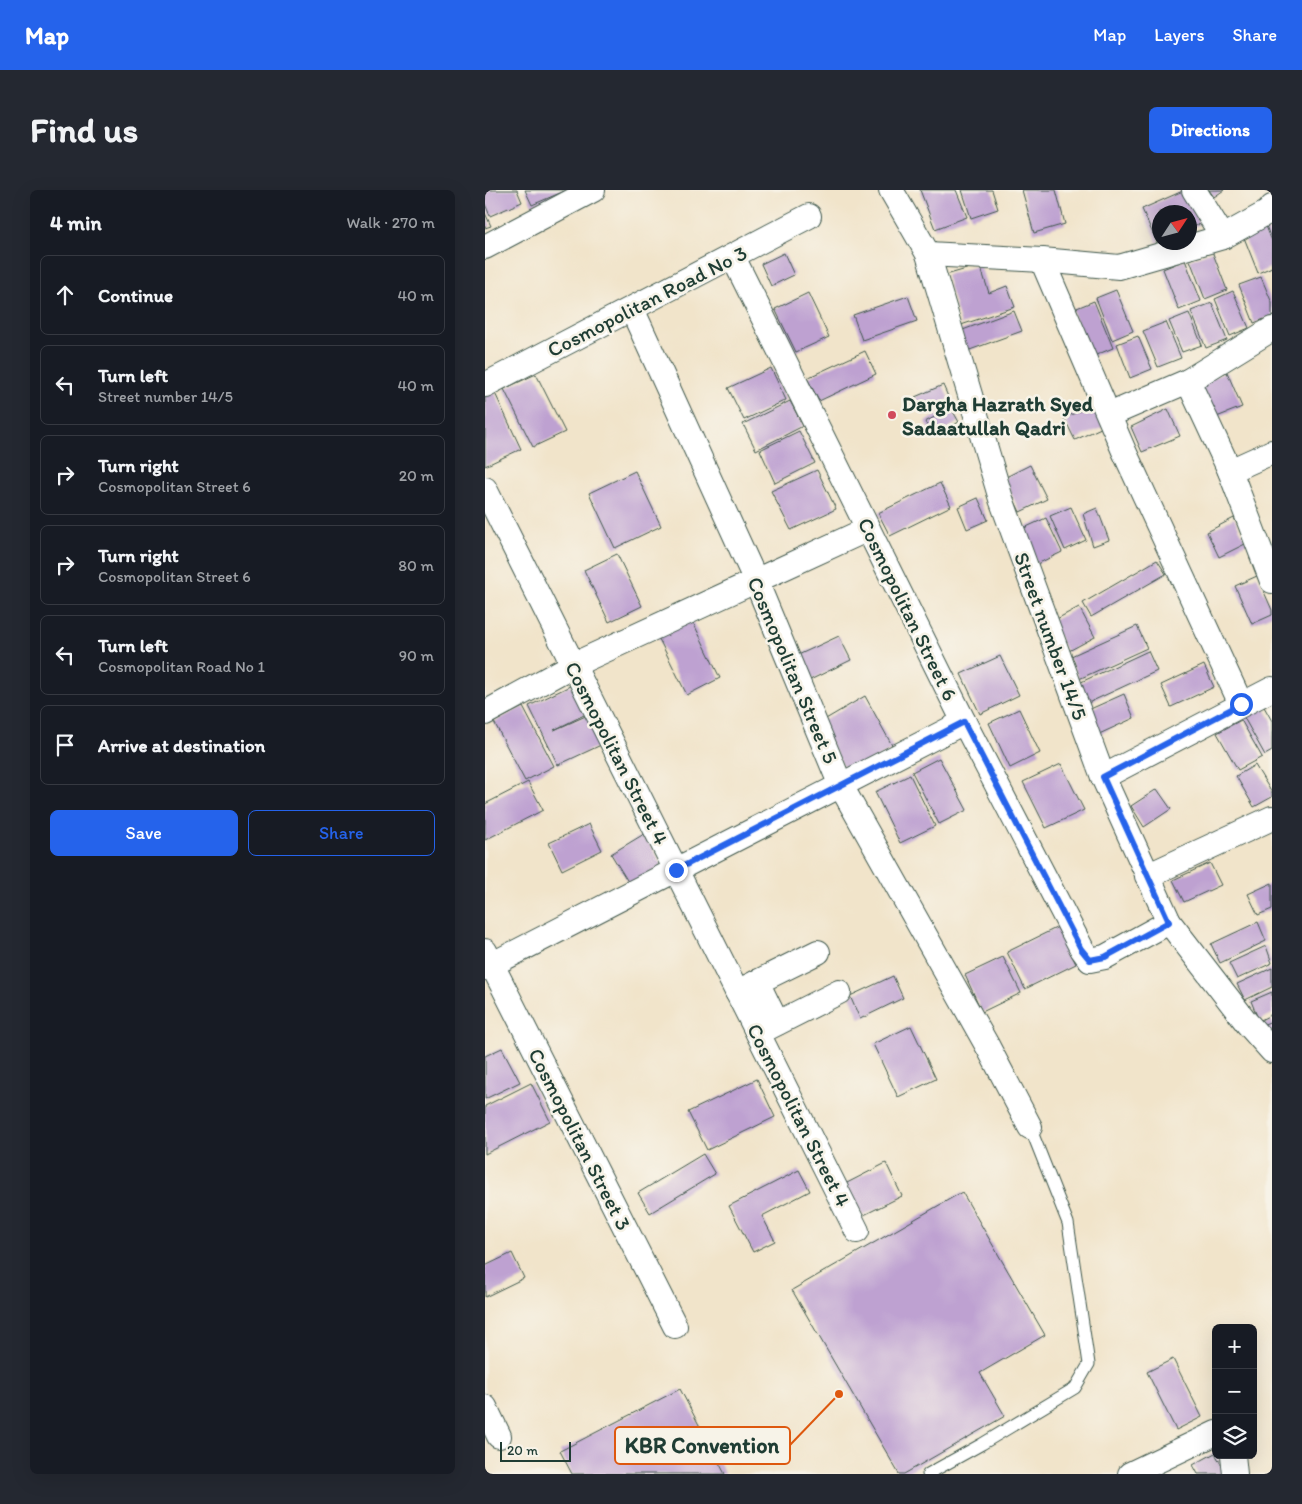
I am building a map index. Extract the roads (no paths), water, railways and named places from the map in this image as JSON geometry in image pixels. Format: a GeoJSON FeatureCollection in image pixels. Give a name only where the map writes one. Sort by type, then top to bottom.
{"type":"FeatureCollection","features":[{"type":"Feature","properties":{"kind":"street"},"geometry":{"type":"LineString","coordinates":[[485,247],[593,190]]}},
{"type":"Feature","properties":{"kind":"street","name":"Street number 14/5"},"geometry":{"type":"LineString","coordinates":[[891,190],[928,254],[1001,499],[1103,777],[1169,922],[1247,1023],[1272,1051]]}},
{"type":"Feature","properties":{"kind":"street"},"geometry":{"type":"LineString","coordinates":[[1194,190],[1223,237]]}},
{"type":"Feature","properties":{"kind":"street"},"geometry":{"type":"LineString","coordinates":[[928,254],[1042,260],[1119,267],[1223,237],[1268,212],[1272,207]]}},
{"type":"Feature","properties":{"kind":"street","name":"Cosmopolitan Road No 3"},"geometry":{"type":"LineString","coordinates":[[485,385],[809,216]]}},
{"type":"Feature","properties":{"kind":"street","name":"Cosmopolitan Street 6"},"geometry":{"type":"LineString","coordinates":[[733,257],[964,722],[1081,949],[1090,960],[1105,957],[1169,922]]}},
{"type":"Feature","properties":{"kind":"street"},"geometry":{"type":"LineString","coordinates":[[1042,260],[1109,415],[1241,704]]}},
{"type":"Feature","properties":{"kind":"street","name":"Cosmopolitan Street 5"},"geometry":{"type":"LineString","coordinates":[[632,309],[756,581],[841,786],[988,1047],[1030,1127]]}},
{"type":"Feature","properties":{"kind":"street"},"geometry":{"type":"LineString","coordinates":[[1109,415],[1187,381],[1272,329]]}},
{"type":"Feature","properties":{"kind":"street"},"geometry":{"type":"LineString","coordinates":[[1187,381],[1230,471],[1272,581]]}},
{"type":"Feature","properties":{"kind":"street"},"geometry":{"type":"LineString","coordinates":[[1230,471],[1272,452]]}},
{"type":"Feature","properties":{"kind":"street","name":"Cosmopolitan Street 4"},"geometry":{"type":"LineString","coordinates":[[485,489],[676,870],[747,987],[857,1231]]}},
{"type":"Feature","properties":{"kind":"street"},"geometry":{"type":"LineString","coordinates":[[485,713],[573,665],[868,529]]}},
{"type":"Feature","properties":{"kind":"street"},"geometry":{"type":"LineString","coordinates":[[1103,777],[1272,689]]}},
{"type":"Feature","properties":{"kind":"street"},"geometry":{"type":"LineString","coordinates":[[487,961],[676,870],[964,722]]}},
{"type":"Feature","properties":{"kind":"street"},"geometry":{"type":"LineString","coordinates":[[1147,876],[1271,821]]}},
{"type":"Feature","properties":{"kind":"street"},"geometry":{"type":"LineString","coordinates":[[747,987],[818,952]]}},
{"type":"Feature","properties":{"kind":"street","name":"Cosmopolitan Street 3"},"geometry":{"type":"LineString","coordinates":[[487,961],[675,1326]]}},
{"type":"Feature","properties":{"kind":"street"},"geometry":{"type":"LineString","coordinates":[[767,1028],[839,992]]}},
{"type":"Feature","properties":{"kind":"street"},"geometry":{"type":"LineString","coordinates":[[485,1407],[499,1436]]}},
{"type":"Feature","properties":{"kind":"street"},"geometry":{"type":"LineString","coordinates":[[1131,1474],[1212,1434]]}},
{"type":"Feature","properties":{"kind":"street"},"geometry":{"type":"LineString","coordinates":[[1233,1459],[1235,1474]]}},
{"type":"Feature","properties":{"kind":"lane"},"geometry":{"type":"LineString","coordinates":[[928,1474],[1075,1388],[1089,1364],[1068,1223],[1030,1127]]}},
{"type":"Feature","properties":{"kind":"place","name":"Dargha Hazrath Syed Sadaatullah Qadri"},"geometry":{"type":"Point","coordinates":[892,415]}},
{"type":"Feature","properties":{"kind":"place","name":"KBR Convention"},"geometry":{"type":"Point","coordinates":[839,1394]}}]}
